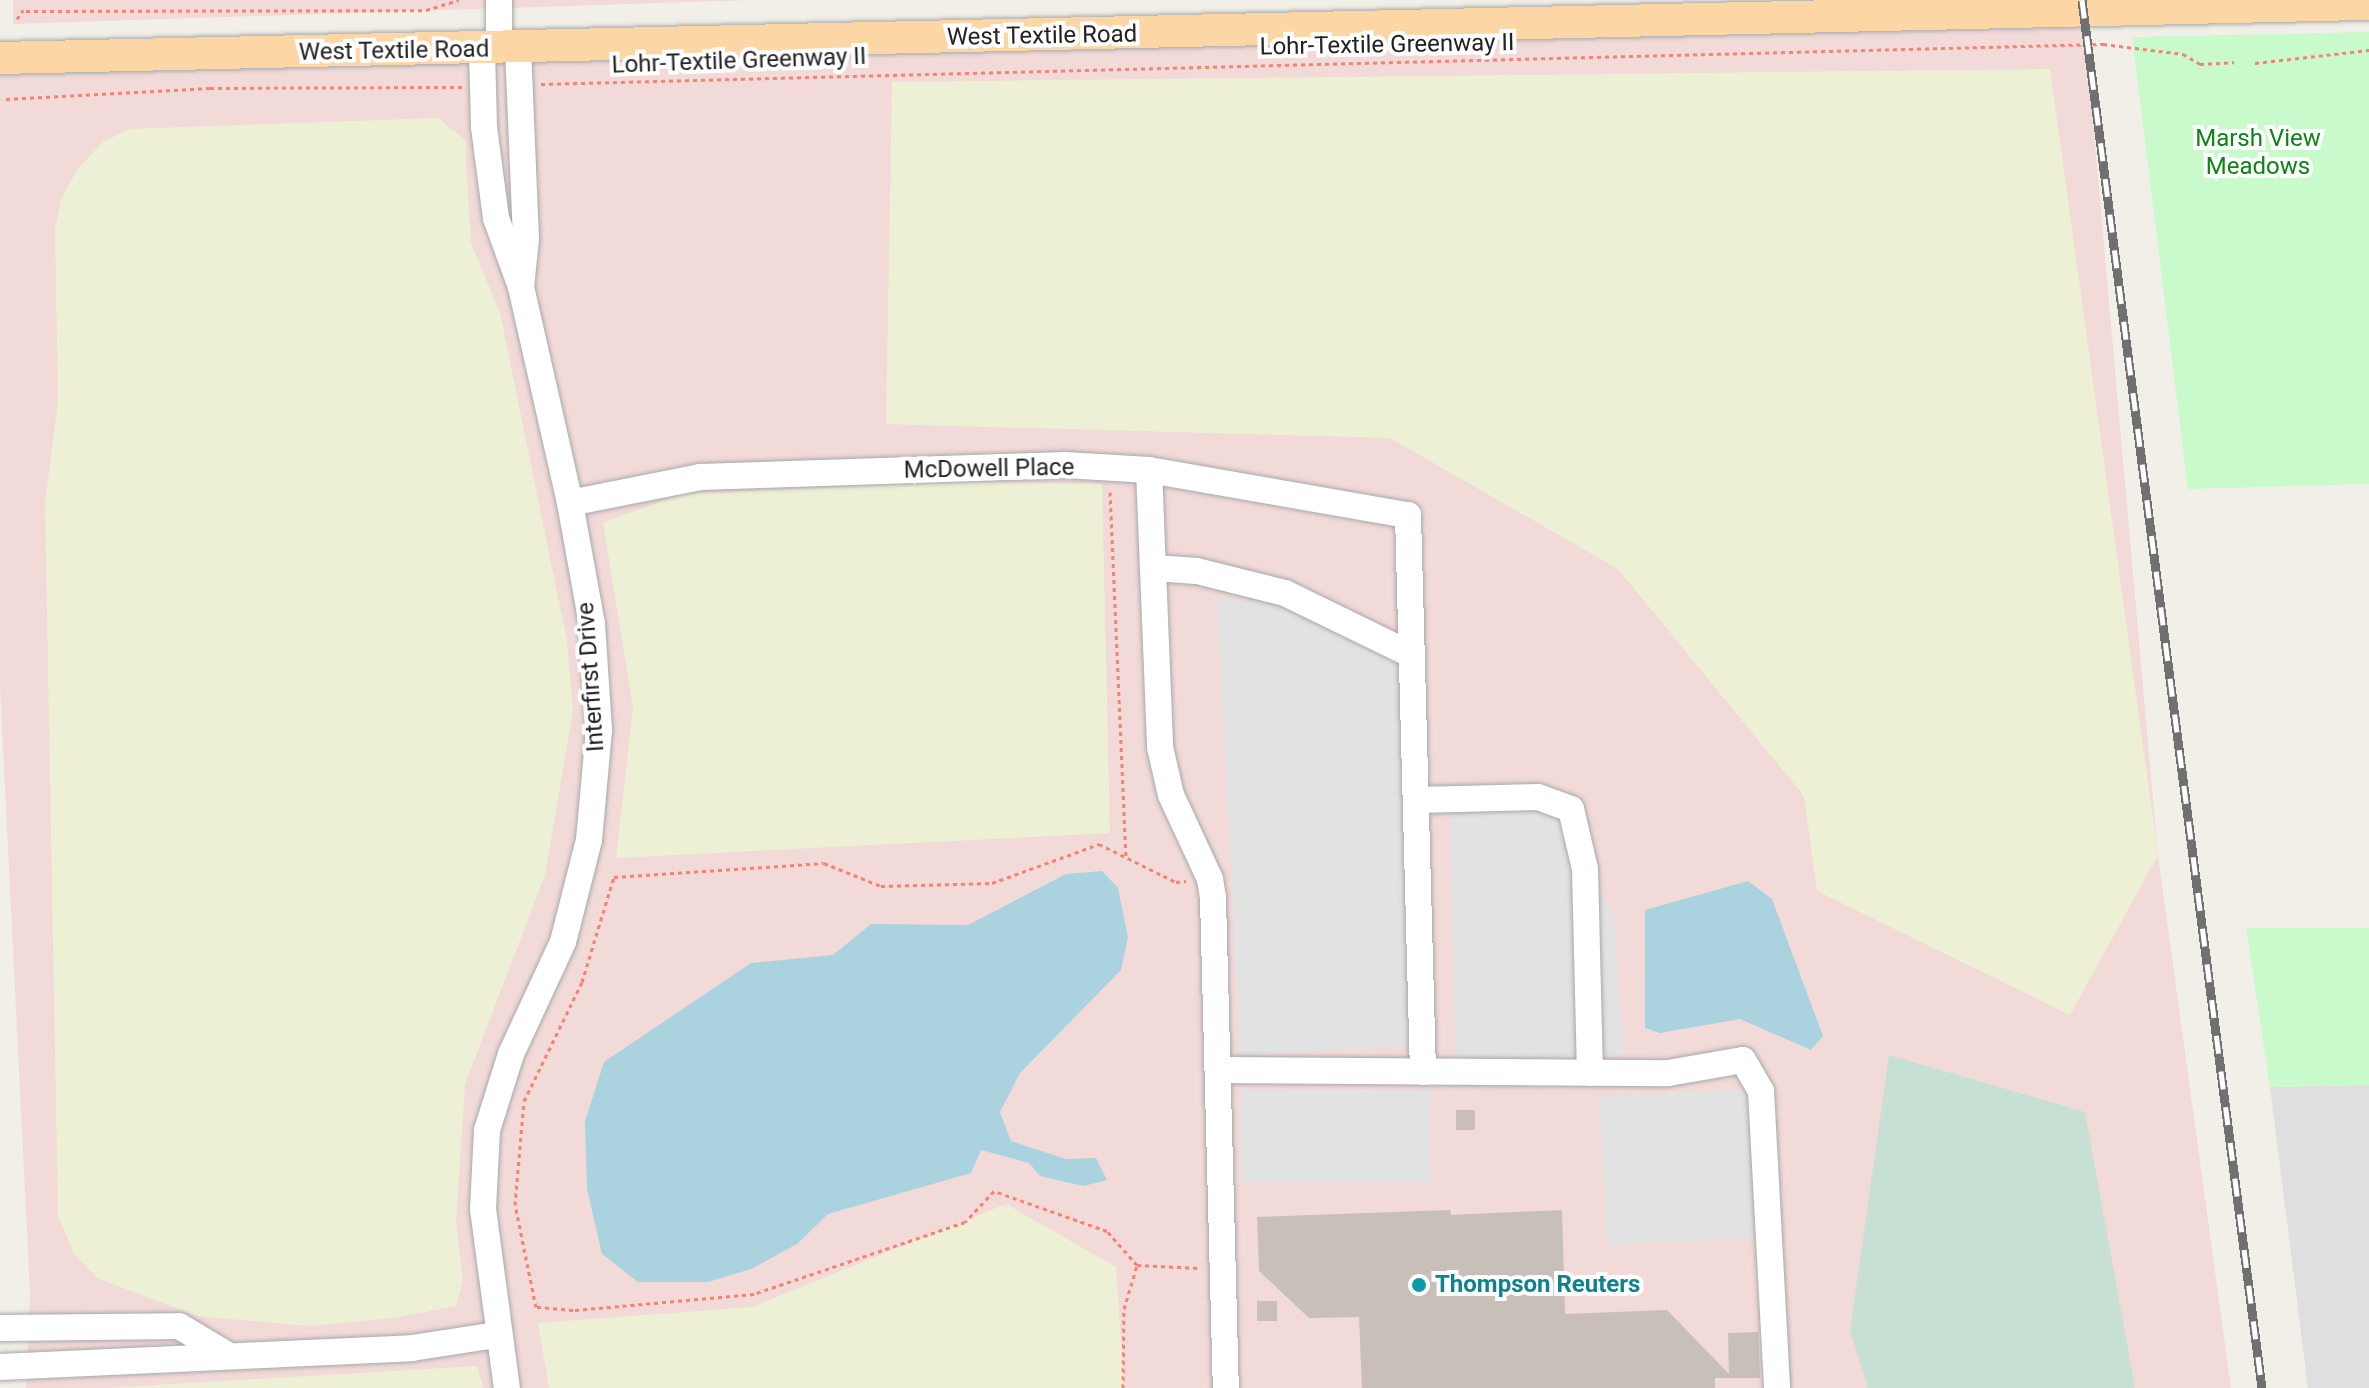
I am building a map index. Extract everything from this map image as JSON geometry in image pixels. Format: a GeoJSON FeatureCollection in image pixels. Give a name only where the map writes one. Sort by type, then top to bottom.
{"type":"FeatureCollection","features":[{"type":"Feature","properties":{"kind":"main road","name":"West Textile Road"},"geometry":{"type":"LineString","coordinates":[[0,58],[500,49],[2241,4],[2369,4]]}},
{"type":"Feature","properties":{"kind":"street"},"geometry":{"type":"LineString","coordinates":[[499,0],[500,49]]}},
{"type":"Feature","properties":{"kind":"street","name":"Interfirst Drive"},"geometry":{"type":"LineString","coordinates":[[500,49],[526,239],[521,287]]}},
{"type":"Feature","properties":{"kind":"street","name":"Interfirst Drive"},"geometry":{"type":"LineString","coordinates":[[500,49],[484,127],[496,218],[521,287],[570,503],[592,624],[599,730],[589,840],[563,942],[511,1054],[487,1130],[483,1209],[496,1335],[507,1388]]}},
{"type":"Feature","properties":{"kind":"street","name":"McDowell Place"},"geometry":{"type":"LineString","coordinates":[[570,503],[700,477],[1109,468],[1149,470],[1408,515],[1412,655]]}},
{"type":"Feature","properties":{"kind":"street"},"geometry":{"type":"LineString","coordinates":[[1149,470],[1160,747],[1171,795],[1210,879],[1226,1388]]}},
{"type":"Feature","properties":{"kind":"street"},"geometry":{"type":"LineString","coordinates":[[1154,568],[1197,571],[1285,593],[1412,655],[1423,1072]]}},
{"type":"Feature","properties":{"kind":"street"},"geometry":{"type":"LineString","coordinates":[[1417,800],[1538,797],[1571,809],[1585,869],[1590,1073]]}},
{"type":"Feature","properties":{"kind":"street"},"geometry":{"type":"LineString","coordinates":[[1218,1070],[1668,1073],[1743,1060],[1755,1073],[1761,1091],[1777,1388]]}},
{"type":"Feature","properties":{"kind":"street"},"geometry":{"type":"LineString","coordinates":[[0,1328],[179,1326],[226,1354]]}},
{"type":"Feature","properties":{"kind":"street"},"geometry":{"type":"LineString","coordinates":[[0,1367],[181,1362],[226,1354],[412,1348],[496,1335]]}},
{"type":"Feature","properties":{"kind":"path"},"geometry":{"type":"LineString","coordinates":[[17,19],[24,11],[426,10],[458,0]]}},
{"type":"Feature","properties":{"kind":"path","name":"Lohr-Textile Greenway II"},"geometry":{"type":"LineString","coordinates":[[537,84],[2103,44],[2183,54],[2200,64],[2234,62]]}},
{"type":"Feature","properties":{"kind":"path"},"geometry":{"type":"LineString","coordinates":[[2255,63],[2369,50]]}},
{"type":"Feature","properties":{"kind":"path"},"geometry":{"type":"LineString","coordinates":[[6,99],[210,88],[465,87]]}},
{"type":"Feature","properties":{"kind":"path"},"geometry":{"type":"LineString","coordinates":[[1109,468],[1126,858]]}},
{"type":"Feature","properties":{"kind":"path"},"geometry":{"type":"LineString","coordinates":[[1210,879],[1176,882],[1099,844],[992,883],[881,886],[824,863],[614,877],[582,982],[524,1101],[515,1205],[536,1307],[573,1310],[754,1294],[965,1222],[994,1191],[1107,1231],[1137,1265],[1223,1269]]}},
{"type":"Feature","properties":{"kind":"path"},"geometry":{"type":"LineString","coordinates":[[1123,1388],[1124,1309],[1137,1265]]}},
{"type":"Feature","properties":{"kind":"shaded area"},"geometry":{"type":"Polygon","coordinates":[[[13,0],[750,0],[13,24],[13,0]]]}},
{"type":"Feature","properties":{"kind":"shaded area"},"geometry":{"type":"Polygon","coordinates":[[[2083,9],[2158,855],[2231,1388],[26,1388],[30,1294],[0,686],[0,59],[2083,9]]]}},
{"type":"Feature","properties":{"kind":"shaded area"},"geometry":{"type":"Polygon","coordinates":[[[1217,597],[1263,603],[1316,620],[1399,665],[1410,1046],[1240,1055],[1217,597]]]}},
{"type":"Feature","properties":{"kind":"shaded area"},"geometry":{"type":"Polygon","coordinates":[[[1578,804],[1597,885],[1614,914],[1623,1055],[1472,1071],[1455,1060],[1450,809],[1578,804]]]}},
{"type":"Feature","properties":{"kind":"shaded area"},"geometry":{"type":"Polygon","coordinates":[[[2369,1085],[2369,1388],[2308,1388],[2270,1087],[2369,1085]]]}},
{"type":"Feature","properties":{"kind":"shaded area"},"geometry":{"type":"Polygon","coordinates":[[[1240,1089],[1430,1089],[1430,1182],[1240,1182],[1240,1089]]]}},
{"type":"Feature","properties":{"kind":"shaded area"},"geometry":{"type":"Polygon","coordinates":[[[1747,1089],[1755,1238],[1607,1246],[1599,1097],[1747,1089]]]}},
{"type":"Feature","properties":{"kind":"green space","name":"Marsh View Meadows"},"geometry":{"type":"Polygon","coordinates":[[[2369,32],[2369,484],[2188,489],[2132,37],[2369,32]]]}},
{"type":"Feature","properties":{"kind":"green space"},"geometry":{"type":"Polygon","coordinates":[[[2050,69],[2158,855],[2070,1015],[1817,891],[1804,796],[1618,569],[1390,438],[886,424],[892,82],[2050,69]]]}},
{"type":"Feature","properties":{"kind":"green space"},"geometry":{"type":"Polygon","coordinates":[[[438,118],[465,140],[471,243],[500,313],[567,641],[573,711],[545,875],[465,1084],[456,1223],[463,1280],[456,1306],[395,1318],[309,1326],[197,1316],[97,1278],[74,1254],[58,1216],[45,503],[58,401],[55,229],[61,199],[79,167],[103,142],[129,129],[438,118]]]}},
{"type":"Feature","properties":{"kind":"green space"},"geometry":{"type":"Polygon","coordinates":[[[960,482],[1102,484],[1110,833],[616,858],[633,708],[603,522],[684,494],[960,482]]]}},
{"type":"Feature","properties":{"kind":"green space"},"geometry":{"type":"Polygon","coordinates":[[[2246,928],[2369,928],[2369,1085],[2270,1087],[2246,928]]]}},
{"type":"Feature","properties":{"kind":"green space"},"geometry":{"type":"Polygon","coordinates":[[[1889,1055],[2085,1112],[2135,1388],[1868,1388],[1850,1331],[1889,1055]]]}},
{"type":"Feature","properties":{"kind":"green space"},"geometry":{"type":"Polygon","coordinates":[[[1006,1204],[1116,1267],[1124,1388],[549,1388],[538,1323],[752,1307],[1006,1204]]]}},
{"type":"Feature","properties":{"kind":"green space"},"geometry":{"type":"Polygon","coordinates":[[[477,1366],[483,1388],[105,1388],[477,1366]]]}},
{"type":"Feature","properties":{"kind":"water"},"geometry":{"type":"Polygon","coordinates":[[[1102,871],[1118,888],[1128,937],[1121,970],[1020,1073],[1000,1112],[1011,1141],[1066,1159],[1096,1158],[1107,1180],[1083,1186],[1040,1176],[1029,1163],[981,1150],[971,1173],[828,1214],[797,1244],[751,1269],[708,1282],[638,1282],[602,1254],[587,1189],[585,1121],[604,1062],[751,963],[833,955],[871,924],[968,925],[1066,874],[1102,871]]]}},
{"type":"Feature","properties":{"kind":"water"},"geometry":{"type":"Polygon","coordinates":[[[1748,881],[1772,899],[1823,1036],[1811,1050],[1740,1019],[1660,1033],[1645,1028],[1645,910],[1748,881]]]}},
{"type":"Feature","properties":{"kind":"building"},"geometry":{"type":"Polygon","coordinates":[[[1456,1110],[1475,1110],[1475,1130],[1456,1130],[1456,1110]]]}},
{"type":"Feature","properties":{"kind":"building","name":"Thompson Reuters"},"geometry":{"type":"Polygon","coordinates":[[[1450,1210],[1451,1215],[1562,1210],[1565,1314],[1667,1310],[1729,1374],[1728,1333],[1758,1332],[1760,1378],[1715,1378],[1715,1388],[1362,1388],[1359,1317],[1309,1318],[1259,1271],[1257,1217],[1450,1210]]]}},
{"type":"Feature","properties":{"kind":"building"},"geometry":{"type":"Polygon","coordinates":[[[1257,1301],[1277,1301],[1277,1321],[1257,1321],[1257,1301]]]}},
{"type":"Feature","properties":{"kind":"railway"},"geometry":{"type":"LineString","coordinates":[[2082,0],[2262,1388]]}},
{"type":"Feature","properties":{"kind":"place","name":"Thompson Reuters"},"geometry":{"type":"Point","coordinates":[1419,1285]}}]}
